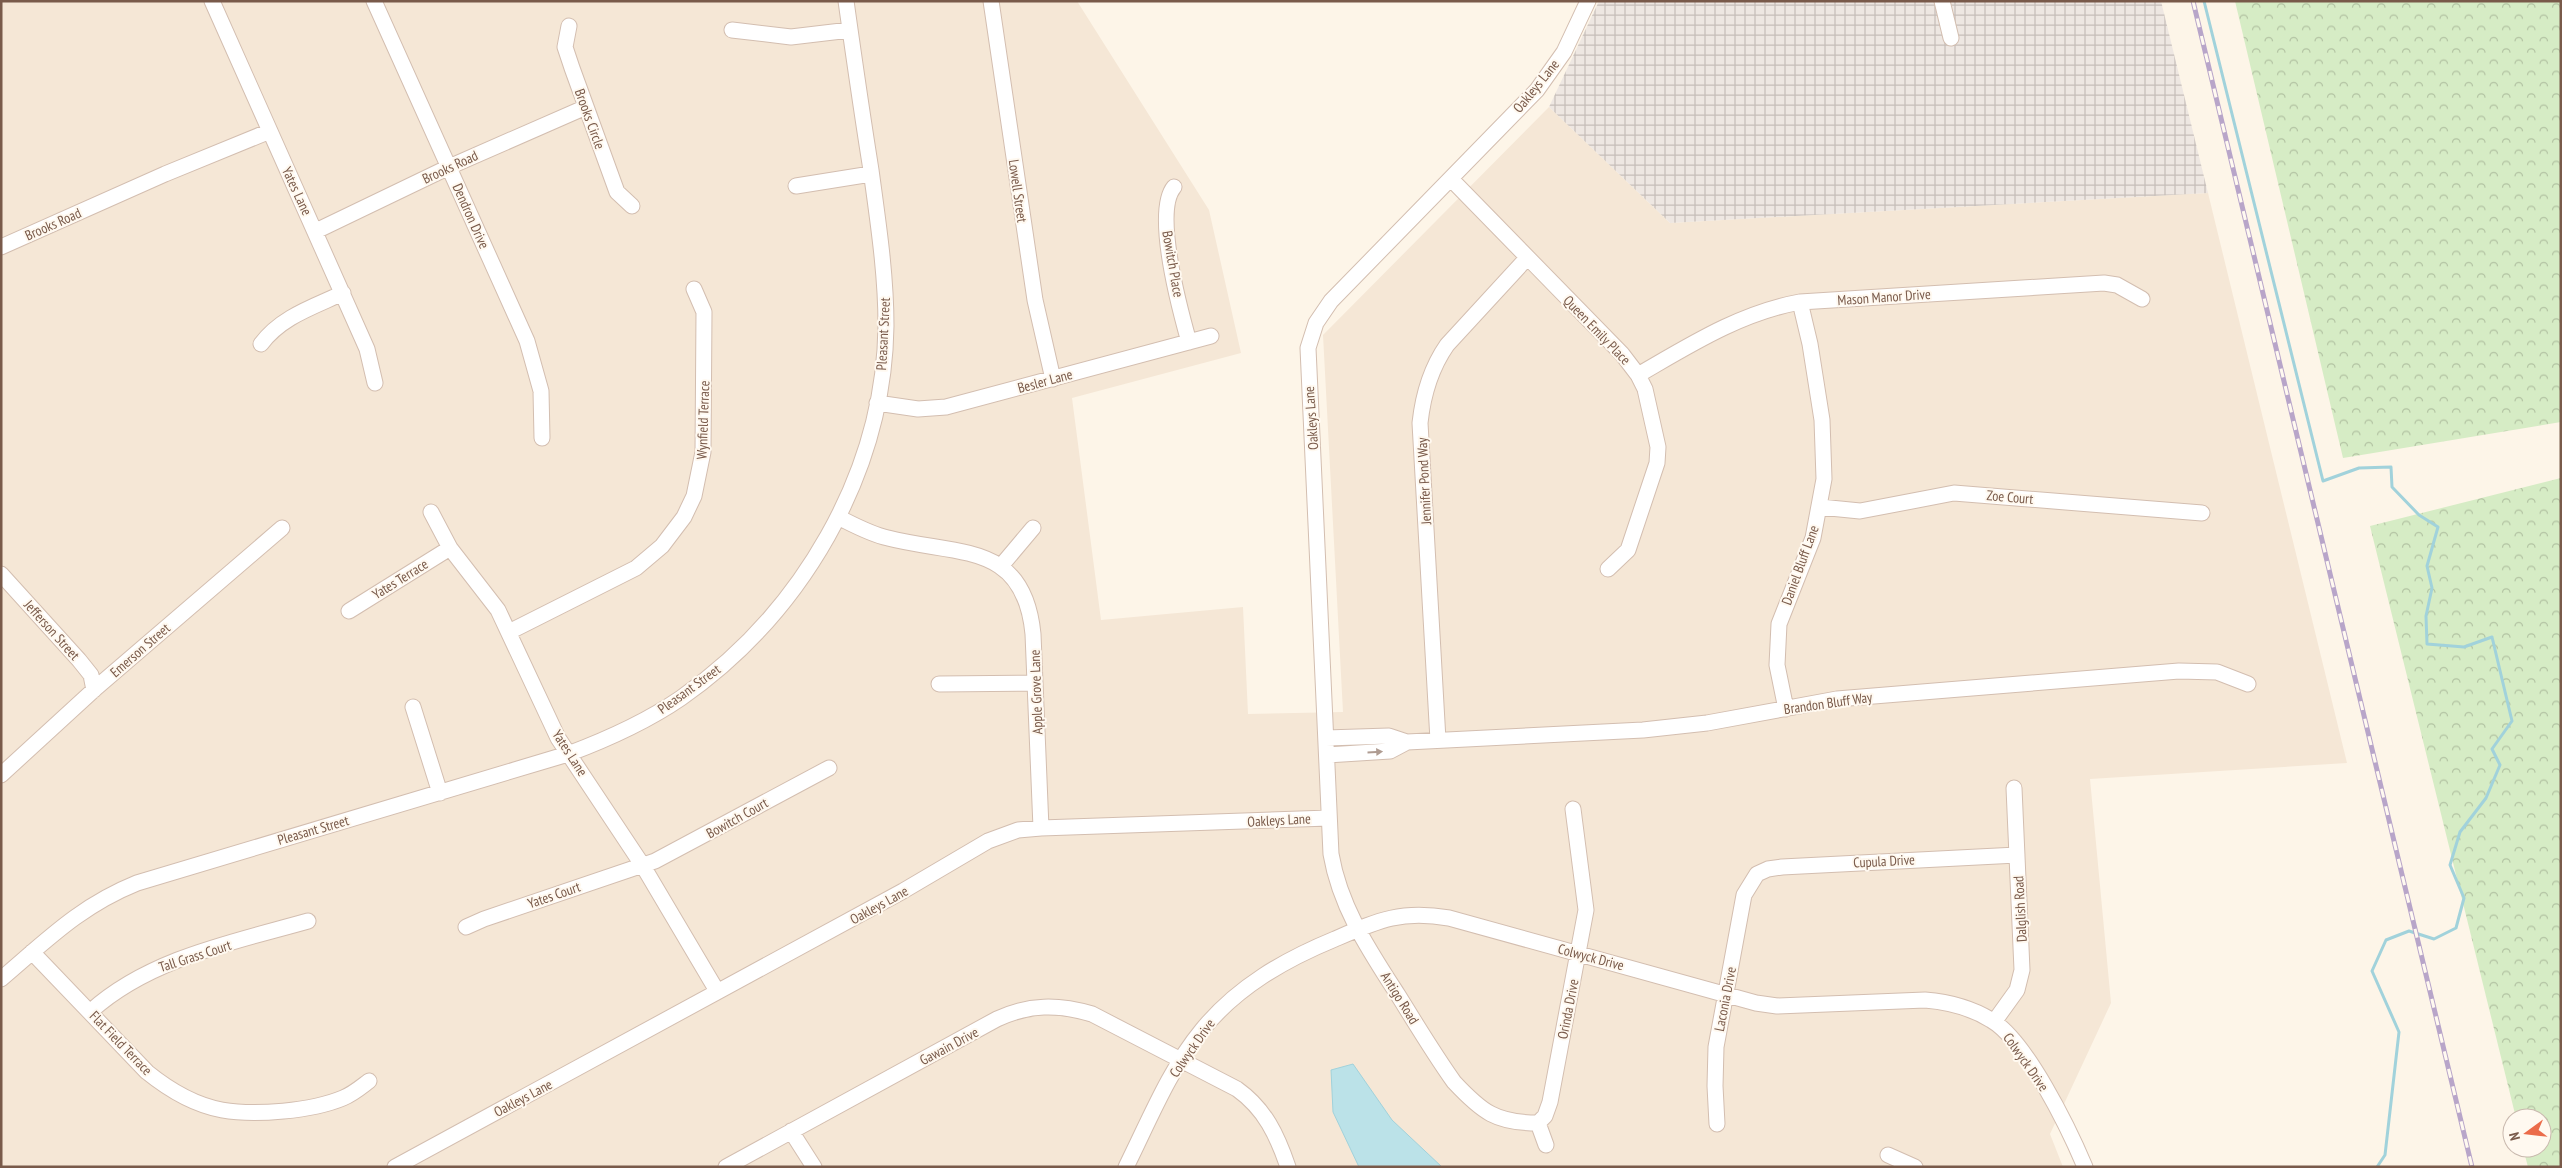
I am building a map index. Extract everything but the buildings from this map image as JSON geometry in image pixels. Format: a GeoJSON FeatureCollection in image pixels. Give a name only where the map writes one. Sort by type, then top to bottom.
{"type":"FeatureCollection","features":[{"type":"Feature","properties":{"kind":"street","name":"Yates Lane"},"geometry":{"type":"LineString","coordinates":[[212,1],[316,230],[367,349],[374,383]]}},
{"type":"Feature","properties":{"kind":"street","name":"Dendron Drive"},"geometry":{"type":"LineString","coordinates":[[374,1],[534,359],[541,391],[542,438]]}},
{"type":"Feature","properties":{"kind":"street","name":"Pleasant Street"},"geometry":{"type":"LineString","coordinates":[[1,979],[75,915],[118,891],[137,883],[568,754],[625,730],[668,706],[712,675],[757,633],[812,563],[838,517],[861,462],[877,403],[884,352],[886,293],[846,1]]}},
{"type":"Feature","properties":{"kind":"street","name":"Lowell Street"},"geometry":{"type":"LineString","coordinates":[[991,1],[1035,300],[1053,379]]}},
{"type":"Feature","properties":{"kind":"street","name":"Oakleys Lane"},"geometry":{"type":"LineString","coordinates":[[395,1167],[904,891],[988,841],[1018,830],[1041,828],[1329,818],[1308,370],[1310,341],[1316,324],[1332,301],[1537,90],[1567,46],[1588,1]]}},
{"type":"Feature","properties":{"kind":"street"},"geometry":{"type":"LineString","coordinates":[[1942,1],[1951,38]]}},
{"type":"Feature","properties":{"kind":"street","name":"Brooks Circle"},"geometry":{"type":"LineString","coordinates":[[569,26],[565,47],[617,192],[632,206]]}},
{"type":"Feature","properties":{"kind":"street"},"geometry":{"type":"LineString","coordinates":[[732,30],[791,37],[850,30]]}},
{"type":"Feature","properties":{"kind":"street","name":"Brooks Road"},"geometry":{"type":"LineString","coordinates":[[316,230],[449,167],[586,107]]}},
{"type":"Feature","properties":{"kind":"street","name":"Brooks Road"},"geometry":{"type":"LineString","coordinates":[[1,247],[270,131]]}},
{"type":"Feature","properties":{"kind":"street"},"geometry":{"type":"LineString","coordinates":[[796,186],[871,174]]}},
{"type":"Feature","properties":{"kind":"street","name":"Queen Emily Place"},"geometry":{"type":"LineString","coordinates":[[1450,179],[1622,354],[1638,375],[1645,389],[1658,447],[1657,463],[1628,550],[1608,569]]}},
{"type":"Feature","properties":{"kind":"street","name":"Bowitch Place"},"geometry":{"type":"LineString","coordinates":[[1174,186],[1168,195],[1166,225],[1175,283],[1189,342]]}},
{"type":"Feature","properties":{"kind":"street","name":"Jennifer Pond Way"},"geometry":{"type":"LineString","coordinates":[[1438,740],[1420,423],[1422,407],[1430,376],[1447,345],[1527,258]]}},
{"type":"Feature","properties":{"kind":"street","name":"Mason Manor Drive"},"geometry":{"type":"LineString","coordinates":[[1638,375],[1703,337],[1748,316],[1775,307],[1800,302],[2104,283],[2117,285],[2142,299]]}},
{"type":"Feature","properties":{"kind":"street","name":"Wynfield Terrace"},"geometry":{"type":"LineString","coordinates":[[509,632],[636,568],[662,546],[684,517],[696,488],[703,452],[704,312],[694,289]]}},
{"type":"Feature","properties":{"kind":"street"},"geometry":{"type":"LineString","coordinates":[[261,344],[271,331],[287,319],[343,293]]}},
{"type":"Feature","properties":{"kind":"street","name":"Daniel Bluff Lane"},"geometry":{"type":"LineString","coordinates":[[1786,709],[1777,665],[1778,630],[1812,538],[1820,507],[1824,457],[1822,420],[1810,344],[1800,302]]}},
{"type":"Feature","properties":{"kind":"street","name":"Besler Lane"},"geometry":{"type":"LineString","coordinates":[[877,403],[918,409],[946,407],[1211,336]]}},
{"type":"Feature","properties":{"kind":"street","name":"Zoe Court"},"geometry":{"type":"LineString","coordinates":[[1820,507],[1860,510],[1942,494],[1960,493],[2202,513]]}},
{"type":"Feature","properties":{"kind":"street","name":"Yates Lane"},"geometry":{"type":"LineString","coordinates":[[431,512],[450,548],[493,603],[509,632],[546,714],[568,754],[643,866],[718,991]]}},
{"type":"Feature","properties":{"kind":"street","name":"Apple Grove Lane"},"geometry":{"type":"LineString","coordinates":[[838,517],[886,538],[977,555],[1001,566],[1019,585],[1031,613],[1041,828]]}},
{"type":"Feature","properties":{"kind":"street","name":"Emerson Street"},"geometry":{"type":"LineString","coordinates":[[1,775],[94,690],[282,528]]}},
{"type":"Feature","properties":{"kind":"street"},"geometry":{"type":"LineString","coordinates":[[1001,566],[1033,528]]}},
{"type":"Feature","properties":{"kind":"street","name":"Yates Terrace"},"geometry":{"type":"LineString","coordinates":[[349,611],[450,548]]}},
{"type":"Feature","properties":{"kind":"street","name":"Jefferson Street"},"geometry":{"type":"LineString","coordinates":[[1,574],[79,660],[91,675],[94,690]]}},
{"type":"Feature","properties":{"kind":"street","name":"Brandon Bluff Way"},"geometry":{"type":"LineString","coordinates":[[1326,738],[1389,736],[1407,742],[1643,730],[1707,723],[1837,699],[2193,670],[2217,672],[2248,684]]}},
{"type":"Feature","properties":{"kind":"street"},"geometry":{"type":"LineString","coordinates":[[939,684],[1035,683]]}},
{"type":"Feature","properties":{"kind":"street"},"geometry":{"type":"LineString","coordinates":[[413,707],[440,793]]}},
{"type":"Feature","properties":{"kind":"street","name":"Brandon Bluff Way"},"geometry":{"type":"LineString","coordinates":[[1326,755],[1390,751],[1407,742]]}},
{"type":"Feature","properties":{"kind":"street","name":"Bowitch Court"},"geometry":{"type":"LineString","coordinates":[[643,866],[670,854],[829,768]]}},
{"type":"Feature","properties":{"kind":"street","name":"Dalglish Road"},"geometry":{"type":"LineString","coordinates":[[1994,1022],[2017,990],[2022,970],[2014,788]]}},
{"type":"Feature","properties":{"kind":"street","name":"Orinda Drive"},"geometry":{"type":"LineString","coordinates":[[1538,1123],[1545,1116],[1550,1102],[1585,928],[1586,901],[1573,809]]}},
{"type":"Feature","properties":{"kind":"street","name":"Antigo Road"},"geometry":{"type":"LineString","coordinates":[[1329,818],[1330,854],[1335,877],[1346,907],[1443,1066],[1468,1097],[1494,1116],[1511,1123],[1538,1123]]}},
{"type":"Feature","properties":{"kind":"street","name":"Cupula Drive"},"geometry":{"type":"LineString","coordinates":[[1754,878],[1768,869],[1782,867],[2017,855]]}},
{"type":"Feature","properties":{"kind":"street","name":"Yates Court"},"geometry":{"type":"LineString","coordinates":[[466,928],[484,919],[643,866]]}},
{"type":"Feature","properties":{"kind":"street","name":"Laconia Drive"},"geometry":{"type":"LineString","coordinates":[[1717,1124],[1714,1065],[1725,994],[1744,896],[1754,878]]}},
{"type":"Feature","properties":{"kind":"street","name":"Colwyck Drive"},"geometry":{"type":"LineString","coordinates":[[1126,1167],[1182,1061],[1213,1017],[1258,978],[1283,963],[1386,918],[1429,915],[1449,918],[1725,994],[1777,1006],[1907,1000],[1949,1002],[1966,1008],[1994,1022],[2021,1051],[2064,1120],[2082,1166]]}},
{"type":"Feature","properties":{"kind":"street","name":"Tall Grass Court"},"geometry":{"type":"LineString","coordinates":[[91,1011],[126,983],[160,966],[308,921]]}},
{"type":"Feature","properties":{"kind":"street","name":"Flat Field Terrace"},"geometry":{"type":"LineString","coordinates":[[32,952],[160,1083],[187,1098],[222,1110],[257,1113],[293,1109],[341,1099],[368,1081]]}},
{"type":"Feature","properties":{"kind":"street","name":"Gawain Drive"},"geometry":{"type":"LineString","coordinates":[[726,1167],[997,1020],[1026,1008],[1056,1006],[1092,1014],[1237,1089],[1254,1101],[1267,1120],[1288,1167]]}},
{"type":"Feature","properties":{"kind":"street"},"geometry":{"type":"LineString","coordinates":[[1538,1123],[1546,1145]]}},
{"type":"Feature","properties":{"kind":"street"},"geometry":{"type":"LineString","coordinates":[[791,1131],[814,1167]]}},
{"type":"Feature","properties":{"kind":"street"},"geometry":{"type":"LineString","coordinates":[[1888,1155],[1915,1167]]}},
{"type":"Feature","properties":{"kind":"shaded area"},"geometry":{"type":"Polygon","coordinates":[[[1,1],[1077,1],[1209,210],[1241,353],[1072,398],[1101,620],[1243,607],[1248,714],[1343,712],[1323,335],[1549,107],[1670,223],[2208,193],[2347,763],[2090,779],[2111,1003],[2050,1134],[2063,1167],[1,1167],[1,1]]]}},
{"type":"Feature","properties":{"kind":"shaded area"},"geometry":{"type":"Polygon","coordinates":[[[1599,1],[2161,1],[2208,193],[1670,223],[1549,107],[1599,1]]]}},
{"type":"Feature","properties":{"kind":"green space"},"geometry":{"type":"Polygon","coordinates":[[[2235,1],[2561,1],[2561,422],[2343,458],[2235,1]]]}},
{"type":"Feature","properties":{"kind":"green space"},"geometry":{"type":"Polygon","coordinates":[[[2561,478],[2561,1167],[2528,1167],[2526,1158],[2552,1158],[2552,1108],[2514,1108],[2370,526],[2561,478]]]}},
{"type":"Feature","properties":{"kind":"water"},"geometry":{"type":"Polygon","coordinates":[[[1353,1064],[1392,1120],[1442,1167],[1359,1167],[1333,1112],[1331,1070],[1353,1064]]]}},
{"type":"Feature","properties":{"kind":"waterway"},"geometry":{"type":"LineString","coordinates":[[2204,1],[2323,481],[2359,468],[2391,467],[2392,487],[2419,515],[2438,527],[2427,566],[2432,588],[2426,616],[2427,644],[2464,647],[2492,637],[2512,721],[2492,749],[2500,765],[2486,798],[2460,832],[2450,865],[2464,898],[2456,928],[2434,939],[2409,931],[2386,940],[2372,971],[2399,1032],[2385,1155],[2377,1167]]}},
{"type":"Feature","properties":{"kind":"railway"},"geometry":{"type":"LineString","coordinates":[[2193,1],[2472,1167]]}}]}
